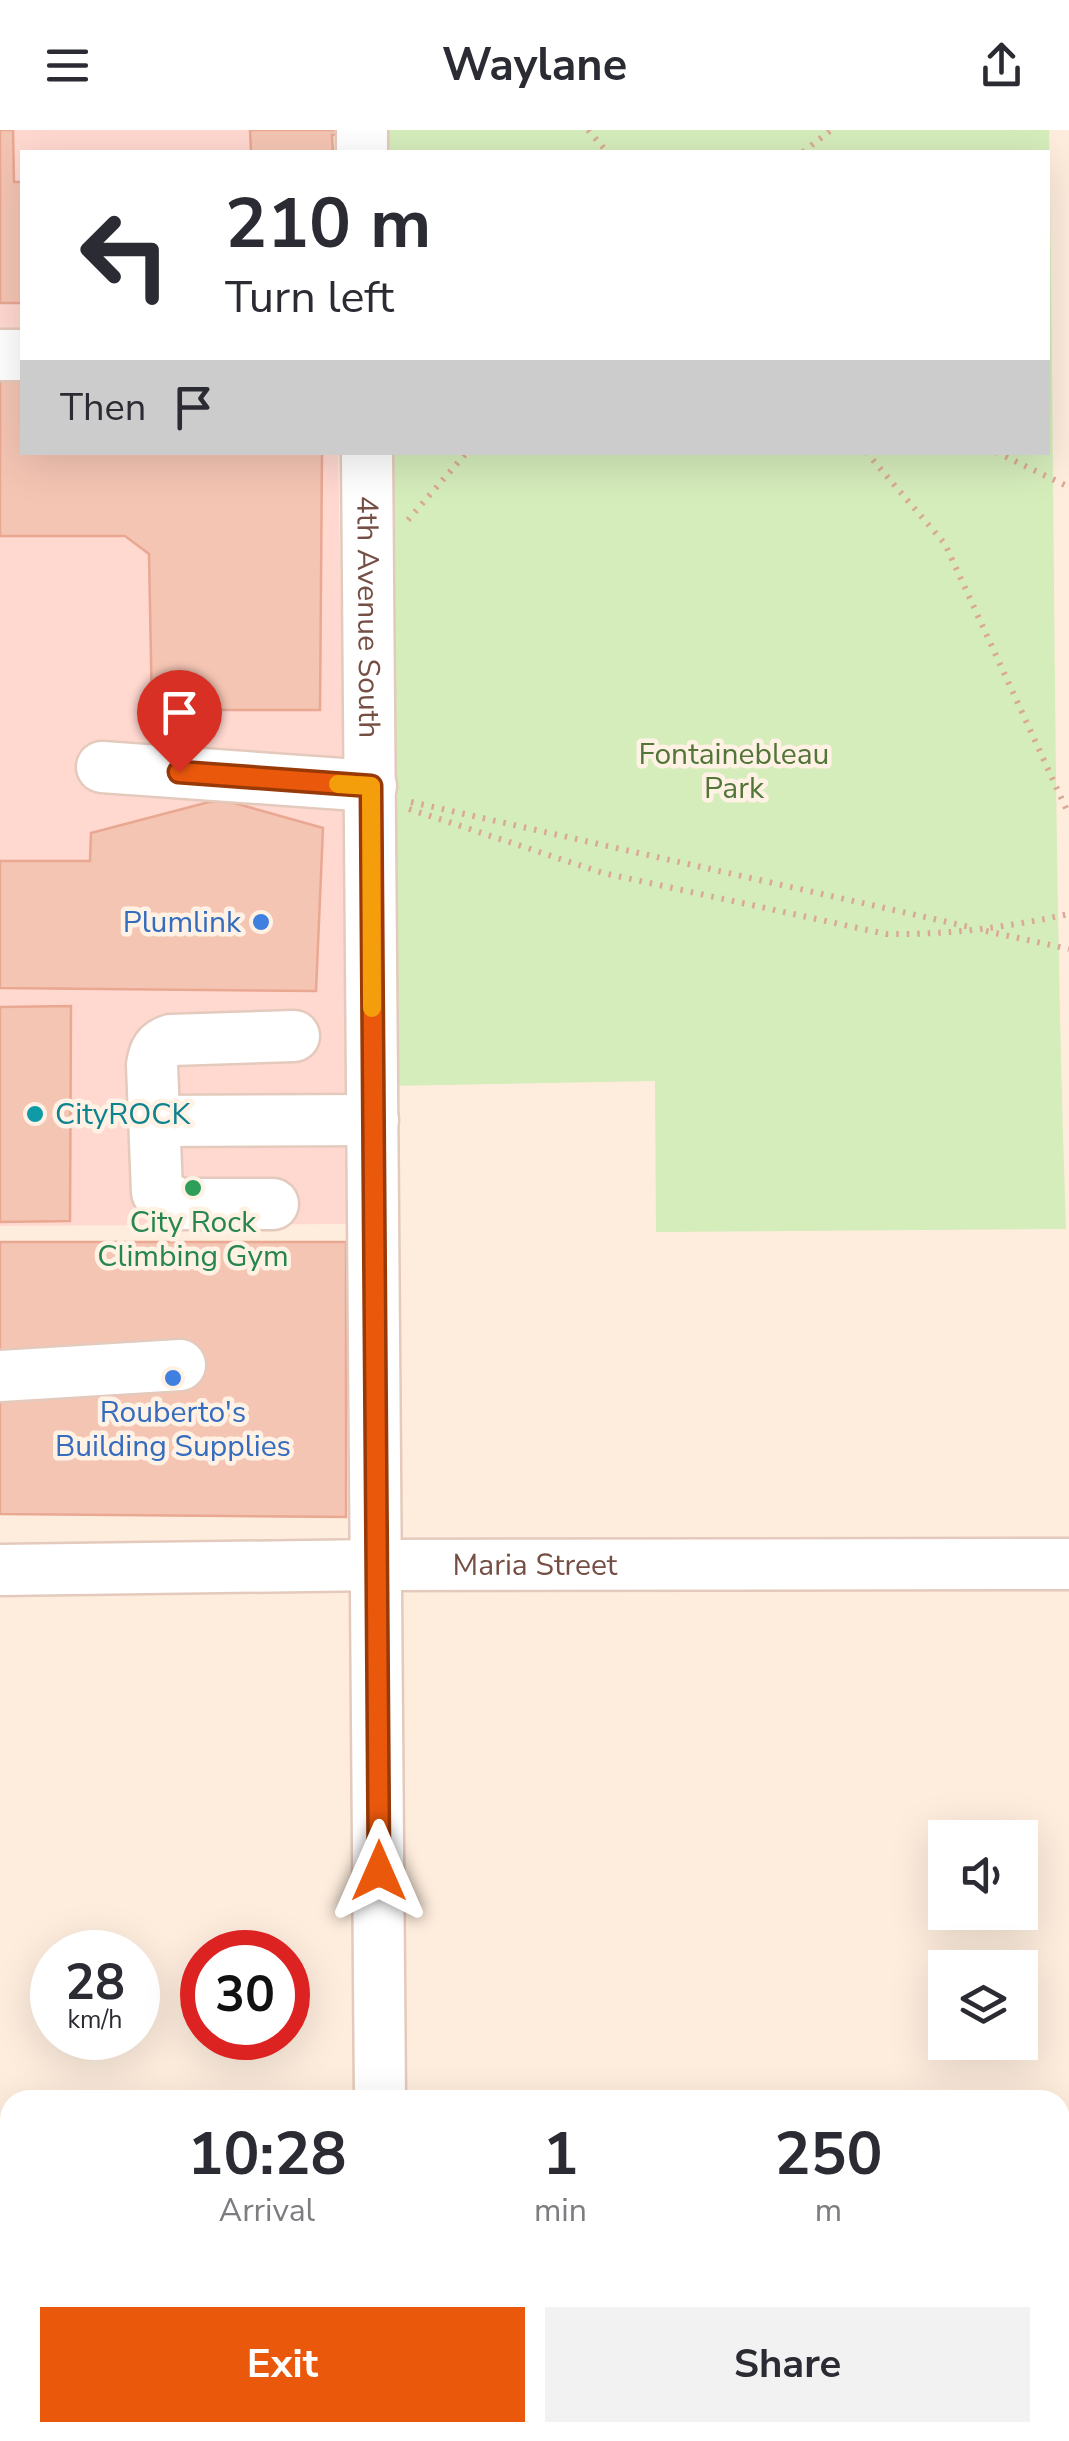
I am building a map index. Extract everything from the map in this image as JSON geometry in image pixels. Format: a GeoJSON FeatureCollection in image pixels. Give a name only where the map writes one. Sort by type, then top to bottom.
{"type":"FeatureCollection","features":[{"type":"Feature","properties":{"kind":"street","name":"4th Avenue South"},"geometry":{"type":"LineString","coordinates":[[367,455],[380,2090]]}},
{"type":"Feature","properties":{"kind":"street"},"geometry":{"type":"LineString","coordinates":[[102,767],[371,792]]}},
{"type":"Feature","properties":{"kind":"street"},"geometry":{"type":"LineString","coordinates":[[273,1204],[178,1204],[164,1199],[155,1186],[152,1065],[154,1052],[162,1042],[294,1036]]}},
{"type":"Feature","properties":{"kind":"street"},"geometry":{"type":"LineString","coordinates":[[154,1121],[373,1120]]}},
{"type":"Feature","properties":{"kind":"street"},"geometry":{"type":"LineString","coordinates":[[0,1376],[180,1365]]}},
{"type":"Feature","properties":{"kind":"street","name":"Maria Street"},"geometry":{"type":"LineString","coordinates":[[0,1570],[1069,1564]]}},
{"type":"Feature","properties":{"kind":"path"},"geometry":{"type":"LineString","coordinates":[[588,130],[605,150]]}},
{"type":"Feature","properties":{"kind":"path"},"geometry":{"type":"LineString","coordinates":[[806,150],[831,130]]}},
{"type":"Feature","properties":{"kind":"path"},"geometry":{"type":"LineString","coordinates":[[368,566],[464,455]]}},
{"type":"Feature","properties":{"kind":"path"},"geometry":{"type":"LineString","coordinates":[[869,455],[945,544],[1069,816]]}},
{"type":"Feature","properties":{"kind":"path"},"geometry":{"type":"LineString","coordinates":[[1002,455],[1069,487]]}},
{"type":"Feature","properties":{"kind":"path"},"geometry":{"type":"LineString","coordinates":[[371,792],[1069,949]]}},
{"type":"Feature","properties":{"kind":"path"},"geometry":{"type":"LineString","coordinates":[[371,792],[603,873],[821,923],[886,934],[930,935],[1069,914]]}},
{"type":"Feature","properties":{"kind":"shaded area"},"geometry":{"type":"Polygon","coordinates":[[[0,130],[332,130],[332,150],[20,150],[20,455],[338,455],[353,1224],[0,1226],[0,130]]]}},
{"type":"Feature","properties":{"kind":"green space","name":"Fontainebleau Park"},"geometry":{"type":"Polygon","coordinates":[[[377,130],[1049,130],[1049,150],[377,150],[377,130]]]}},
{"type":"Feature","properties":{"kind":"green space","name":"Fontainebleau Park"},"geometry":{"type":"Polygon","coordinates":[[[1050,228],[1056,816],[1066,1229],[656,1232],[655,1081],[387,1086],[380,455],[1050,455],[1050,228]]]}},
{"type":"Feature","properties":{"kind":"building"},"geometry":{"type":"Polygon","coordinates":[[[0,130],[13,130],[14,182],[20,182],[20,303],[0,303],[0,130]]]}},
{"type":"Feature","properties":{"kind":"building"},"geometry":{"type":"Polygon","coordinates":[[[250,130],[337,130],[337,135],[332,135],[333,150],[251,150],[250,130]]]}},
{"type":"Feature","properties":{"kind":"building"},"geometry":{"type":"Polygon","coordinates":[[[0,371],[20,371],[20,455],[322,455],[320,710],[152,710],[149,554],[125,536],[0,536],[0,371]]]}},
{"type":"Feature","properties":{"kind":"building"},"geometry":{"type":"Polygon","coordinates":[[[227,801],[323,828],[316,991],[0,988],[0,861],[90,861],[91,833],[209,802],[227,801]]]}},
{"type":"Feature","properties":{"kind":"building","name":"CityROCK"},"geometry":{"type":"Polygon","coordinates":[[[71,1006],[70,1221],[0,1222],[0,1007],[71,1006]]]}},
{"type":"Feature","properties":{"kind":"building","name":"Rouberto's Building Supplies"},"geometry":{"type":"Polygon","coordinates":[[[0,1242],[346,1242],[346,1517],[0,1514],[0,1242]]]}},
{"type":"Feature","properties":{"kind":"slow traffic"},"geometry":{"type":"LineString","coordinates":[[338,784],[371,786],[372,1008]]}},
{"type":"Feature","properties":{"kind":"place","name":"Plumlink"},"geometry":{"type":"Point","coordinates":[261,922]}},
{"type":"Feature","properties":{"kind":"place","name":"CityROCK"},"geometry":{"type":"Point","coordinates":[35,1114]}},
{"type":"Feature","properties":{"kind":"place","name":"City Rock Climbing Gym"},"geometry":{"type":"Point","coordinates":[193,1188]}},
{"type":"Feature","properties":{"kind":"place","name":"Rouberto's Building Supplies"},"geometry":{"type":"Point","coordinates":[173,1378]}},
{"type":"Feature","properties":{"kind":"route"},"geometry":{"type":"LineString","coordinates":[[179,772],[371,786],[379,1871]]}}]}
